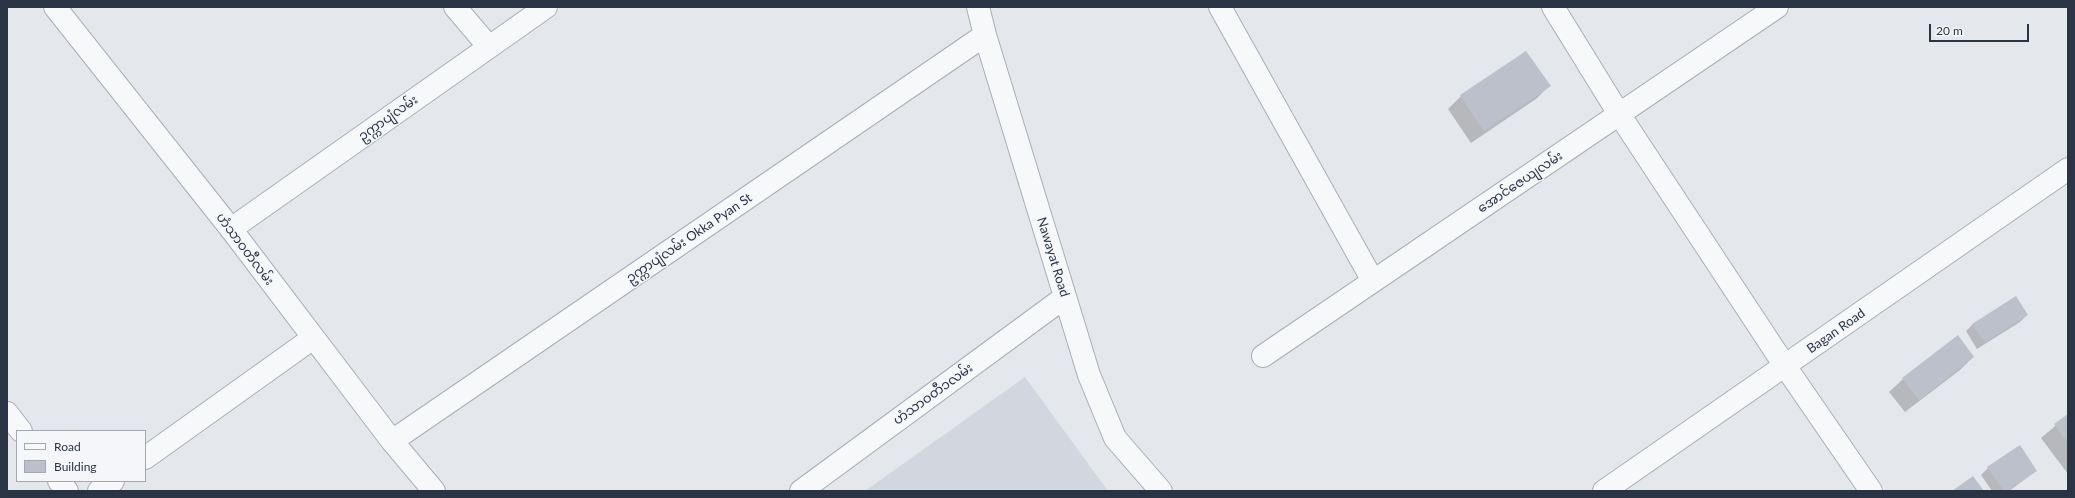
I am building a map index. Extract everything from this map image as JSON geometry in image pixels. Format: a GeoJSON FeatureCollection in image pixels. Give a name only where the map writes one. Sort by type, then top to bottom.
{"type":"FeatureCollection","features":[{"type":"Feature","properties":{"kind":"street","name":"ဟံသာဝတီလမ်း"},"geometry":{"type":"LineString","coordinates":[[55,7],[231,230],[392,441],[434,491]]}},
{"type":"Feature","properties":{"kind":"street"},"geometry":{"type":"LineString","coordinates":[[455,7],[488,47]]}},
{"type":"Feature","properties":{"kind":"street","name":"ဥက္ကာပျံလမ်း"},"geometry":{"type":"LineString","coordinates":[[231,230],[546,7]]}},
{"type":"Feature","properties":{"kind":"street","name":"Nawayat Road"},"geometry":{"type":"LineString","coordinates":[[978,7],[985,35],[1089,375],[1115,438],[1161,491]]}},
{"type":"Feature","properties":{"kind":"street"},"geometry":{"type":"LineString","coordinates":[[1220,7],[1373,281]]}},
{"type":"Feature","properties":{"kind":"street"},"geometry":{"type":"LineString","coordinates":[[1553,7],[1619,114],[1786,366],[1871,491]]}},
{"type":"Feature","properties":{"kind":"street","name":"အောင်ဇေယျလမ်း"},"geometry":{"type":"LineString","coordinates":[[1262,356],[1777,7]]}},
{"type":"Feature","properties":{"kind":"street","name":"ဥက္ကာပျံလမ်း Okka Pyan St"},"geometry":{"type":"LineString","coordinates":[[392,441],[985,35]]}},
{"type":"Feature","properties":{"kind":"street","name":"Bagan Road"},"geometry":{"type":"LineString","coordinates":[[1604,491],[2068,169]]}},
{"type":"Feature","properties":{"kind":"street","name":"ဟံသာဝတီ၁လမ်း"},"geometry":{"type":"LineString","coordinates":[[801,491],[1065,297]]}},
{"type":"Feature","properties":{"kind":"street"},"geometry":{"type":"LineString","coordinates":[[146,457],[313,338]]}},
{"type":"Feature","properties":{"kind":"street"},"geometry":{"type":"LineString","coordinates":[[7,413],[20,430]]}},
{"type":"Feature","properties":{"kind":"street"},"geometry":{"type":"LineString","coordinates":[[60,482],[67,491]]}},
{"type":"Feature","properties":{"kind":"street"},"geometry":{"type":"LineString","coordinates":[[99,491],[112,482]]}},
{"type":"Feature","properties":{"kind":"shaded area"},"geometry":{"type":"Polygon","coordinates":[[[1025,377],[1108,491],[865,491],[1025,377]]]}},
{"type":"Feature","properties":{"kind":"building"},"geometry":{"type":"Polygon","coordinates":[[[1526,51],[1551,86],[1484,131],[1460,95],[1526,51]]]}},
{"type":"Feature","properties":{"kind":"building"},"geometry":{"type":"Polygon","coordinates":[[[2016,296],[2028,315],[1985,342],[1972,324],[2016,296]]]}},
{"type":"Feature","properties":{"kind":"building"},"geometry":{"type":"Polygon","coordinates":[[[1958,335],[1974,357],[1919,400],[1902,378],[1958,335]]]}},
{"type":"Feature","properties":{"kind":"building"},"geometry":{"type":"Polygon","coordinates":[[[2068,414],[2068,443],[2054,424],[2068,414]]]}},
{"type":"Feature","properties":{"kind":"building"},"geometry":{"type":"Polygon","coordinates":[[[2020,445],[2037,471],[2007,491],[2004,491],[1987,467],[2020,445]]]}},
{"type":"Feature","properties":{"kind":"building"},"geometry":{"type":"Polygon","coordinates":[[[1973,476],[1984,491],[1952,491],[1973,476]]]}}]}
